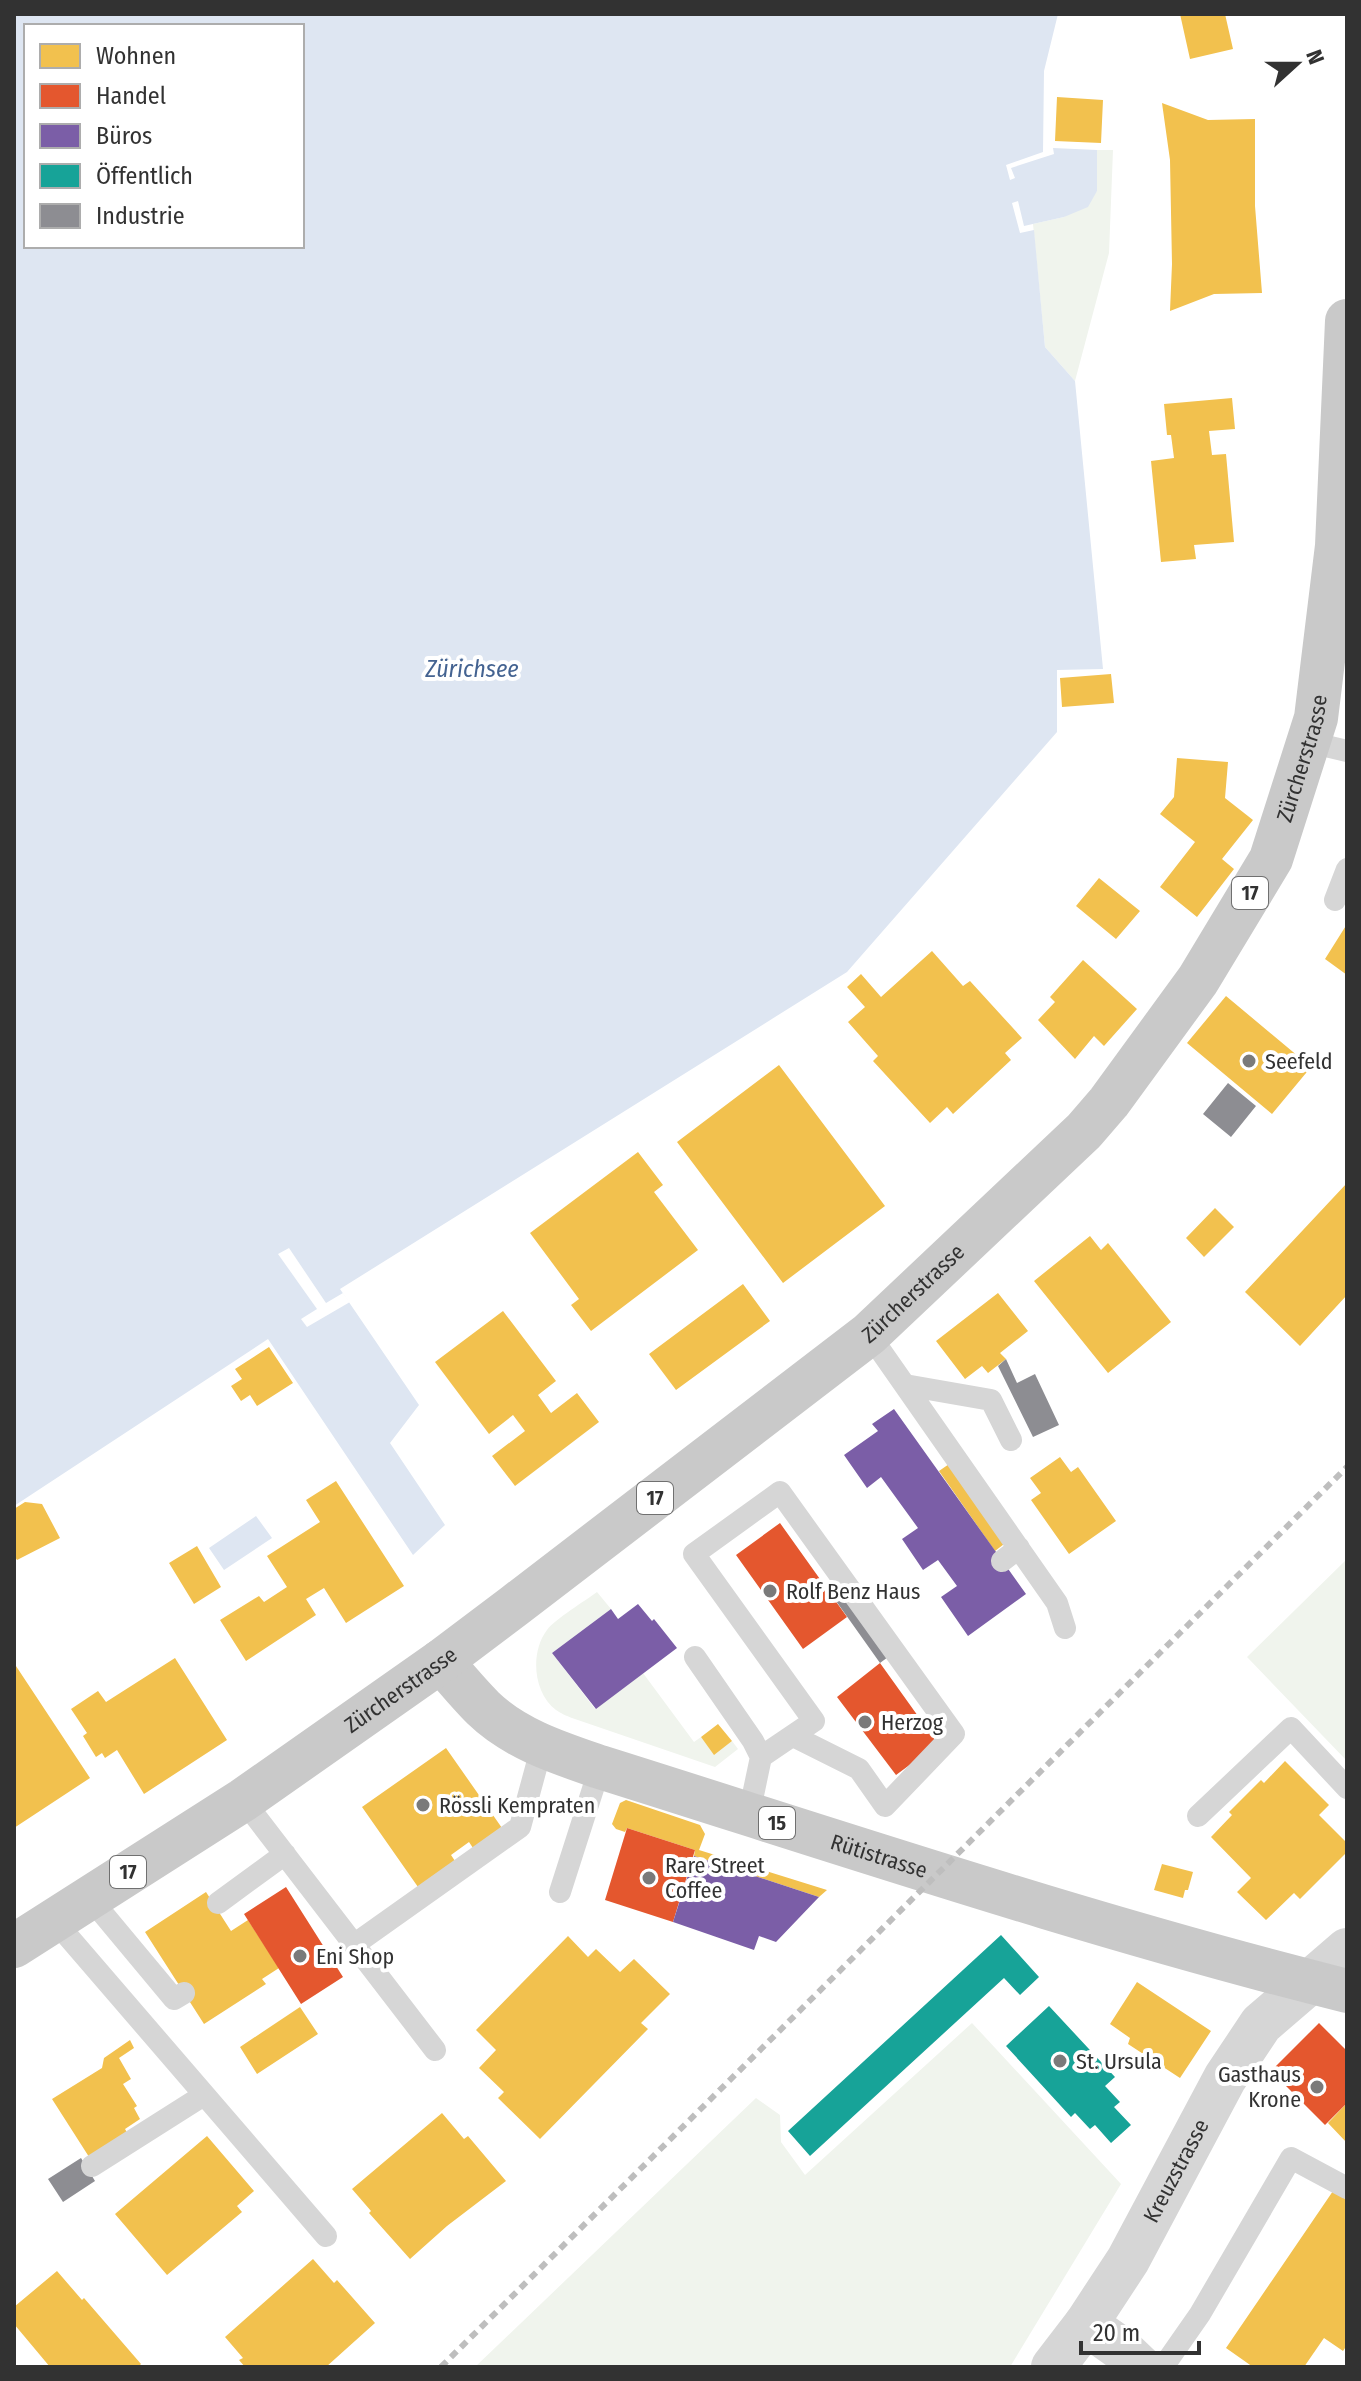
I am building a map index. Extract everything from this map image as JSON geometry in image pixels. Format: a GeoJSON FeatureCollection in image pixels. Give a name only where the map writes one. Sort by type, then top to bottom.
{"type":"FeatureCollection","features":[{"type":"Feature","properties":{"kind":"main road","name":"Zürcherstrasse"},"geometry":{"type":"LineString","coordinates":[[14,1946],[243,1800],[441,1661],[869,1334],[1084,1131],[1109,1102],[1198,980],[1271,859],[1328,747],[1316,718],[1337,546],[1347,321]]}},
{"type":"Feature","properties":{"kind":"main road","name":"Rütistrasse"},"geometry":{"type":"LineString","coordinates":[[441,1661],[485,1710],[504,1725],[542,1746],[1014,1898],[1328,1987]]}},
{"type":"Feature","properties":{"kind":"street","name":"Kreuzstrasse"},"geometry":{"type":"LineString","coordinates":[[1053,2367],[1128,2260],[1225,2078],[1261,2024],[1328,1987],[1347,1950]]}},
{"type":"Feature","properties":{"kind":"street"},"geometry":{"type":"LineString","coordinates":[[1086,2324],[1120,2348],[1140,2367]]}},
{"type":"Feature","properties":{"kind":"lane"},"geometry":{"type":"LineString","coordinates":[[1335,900],[1347,869]]}},
{"type":"Feature","properties":{"kind":"lane"},"geometry":{"type":"LineString","coordinates":[[869,1334],[905,1385],[1010,1554],[1057,1603],[1065,1628]]}},
{"type":"Feature","properties":{"kind":"lane"},"geometry":{"type":"LineString","coordinates":[[905,1385],[991,1400],[1011,1440]]}},
{"type":"Feature","properties":{"kind":"lane"},"geometry":{"type":"LineString","coordinates":[[761,1757],[814,1721],[694,1554],[780,1492],[954,1734],[885,1806],[859,1769],[793,1736]]}},
{"type":"Feature","properties":{"kind":"lane"},"geometry":{"type":"LineString","coordinates":[[695,1657],[761,1757],[749,1814]]}},
{"type":"Feature","properties":{"kind":"lane"},"geometry":{"type":"LineString","coordinates":[[1198,1816],[1291,1728],[1347,1788]]}},
{"type":"Feature","properties":{"kind":"lane"},"geometry":{"type":"LineString","coordinates":[[355,1944],[520,1827],[542,1746]]}},
{"type":"Feature","properties":{"kind":"lane"},"geometry":{"type":"LineString","coordinates":[[560,1892],[600,1767]]}},
{"type":"Feature","properties":{"kind":"lane"},"geometry":{"type":"LineString","coordinates":[[243,1800],[435,2050]]}},
{"type":"Feature","properties":{"kind":"lane"},"geometry":{"type":"LineString","coordinates":[[218,1903],[285,1854]]}},
{"type":"Feature","properties":{"kind":"lane"},"geometry":{"type":"LineString","coordinates":[[71,1908],[148,1954],[179,1996]]}},
{"type":"Feature","properties":{"kind":"lane"},"geometry":{"type":"LineString","coordinates":[[71,1908],[204,2095],[326,2236]]}},
{"type":"Feature","properties":{"kind":"lane"},"geometry":{"type":"LineString","coordinates":[[92,2166],[204,2095]]}},
{"type":"Feature","properties":{"kind":"lane"},"geometry":{"type":"LineString","coordinates":[[1163,2367],[1200,2314],[1291,2158],[1347,2188]]}},
{"type":"Feature","properties":{"kind":"shaded area"},"geometry":{"type":"Polygon","coordinates":[[[1097,150],[1113,150],[1109,253],[1075,381],[1045,347],[1033,224],[1064,217],[1097,191],[1097,150]]]}},
{"type":"Feature","properties":{"kind":"shaded area"},"geometry":{"type":"Polygon","coordinates":[[[1347,1559],[1347,1761],[1247,1657],[1347,1559]]]}},
{"type":"Feature","properties":{"kind":"shaded area"},"geometry":{"type":"Polygon","coordinates":[[[597,1592],[611,1609],[552,1653],[595,1709],[643,1673],[694,1742],[701,1737],[714,1754],[732,1741],[738,1749],[715,1767],[572,1718],[548,1703],[536,1672],[542,1639],[556,1621],[597,1592]]]}},
{"type":"Feature","properties":{"kind":"shaded area"},"geometry":{"type":"Polygon","coordinates":[[[972,2023],[1121,2184],[1010,2367],[475,2367],[756,2098],[780,2115],[781,2142],[805,2175],[972,2023]]]}},
{"type":"Feature","properties":{"kind":"water","name":"Zürichsee"},"geometry":{"type":"Polygon","coordinates":[[[14,14],[1058,14],[1044,71],[1043,152],[1006,165],[1010,180],[1015,178],[1011,168],[1054,154],[1053,148],[1097,150],[1097,191],[1088,207],[1064,217],[1024,226],[1018,201],[1012,203],[1020,233],[1034,230],[1045,347],[1075,381],[1103,669],[1057,670],[1057,732],[847,972],[340,1289],[419,1405],[390,1443],[445,1525],[413,1555],[268,1339],[14,1506],[14,14]]]}},
{"type":"Feature","properties":{"kind":"water"},"geometry":{"type":"Polygon","coordinates":[[[256,1516],[272,1538],[224,1570],[209,1548],[256,1516]]]}},
{"type":"Feature","properties":{"kind":"pier"},"geometry":{"type":"Polygon","coordinates":[[[289,1248],[326,1303],[343,1293],[350,1302],[307,1327],[301,1319],[317,1309],[278,1254],[289,1248]]]}},
{"type":"Feature","properties":{"kind":"building: Wohnen"},"geometry":{"type":"Polygon","coordinates":[[[1180,14],[1225,14],[1233,49],[1190,59],[1180,14]]]}},
{"type":"Feature","properties":{"kind":"building: Wohnen"},"geometry":{"type":"Polygon","coordinates":[[[1057,97],[1103,100],[1101,143],[1055,141],[1057,97]]]}},
{"type":"Feature","properties":{"kind":"building: Wohnen"},"geometry":{"type":"Polygon","coordinates":[[[1162,103],[1208,120],[1255,119],[1255,206],[1262,293],[1214,294],[1170,311],[1170,160],[1162,103]]]}},
{"type":"Feature","properties":{"kind":"building: Wohnen"},"geometry":{"type":"Polygon","coordinates":[[[1232,398],[1235,429],[1209,431],[1212,455],[1226,454],[1234,542],[1194,545],[1196,559],[1161,562],[1151,461],[1174,458],[1171,435],[1167,435],[1164,404],[1232,398]]]}},
{"type":"Feature","properties":{"kind":"building: Wohnen"},"geometry":{"type":"Polygon","coordinates":[[[1111,674],[1114,703],[1062,707],[1060,678],[1111,674]]]}},
{"type":"Feature","properties":{"kind":"building: Wohnen"},"geometry":{"type":"Polygon","coordinates":[[[1177,758],[1228,762],[1225,798],[1253,820],[1222,859],[1234,869],[1197,917],[1160,887],[1195,842],[1160,814],[1174,797],[1177,758]]]}},
{"type":"Feature","properties":{"kind":"building: Wohnen"},"geometry":{"type":"Polygon","coordinates":[[[1099,878],[1140,911],[1116,939],[1076,906],[1099,878]]]}},
{"type":"Feature","properties":{"kind":"building: Wohnen"},"geometry":{"type":"Polygon","coordinates":[[[1347,924],[1347,975],[1325,959],[1347,924]]]}},
{"type":"Feature","properties":{"kind":"building: Wohnen"},"geometry":{"type":"Polygon","coordinates":[[[932,951],[963,986],[970,981],[1022,1038],[1005,1053],[1011,1060],[953,1114],[947,1107],[930,1123],[873,1061],[878,1056],[848,1022],[865,1007],[847,987],[861,974],[881,997],[932,951]]]}},
{"type":"Feature","properties":{"kind":"building: Wohnen"},"geometry":{"type":"Polygon","coordinates":[[[1083,960],[1137,1009],[1104,1046],[1094,1036],[1075,1059],[1038,1020],[1055,1002],[1050,997],[1083,960]]]}},
{"type":"Feature","properties":{"kind":"building: Wohnen","name":"Seefeld"},"geometry":{"type":"Polygon","coordinates":[[[1226,996],[1311,1067],[1272,1114],[1187,1043],[1226,996]]]}},
{"type":"Feature","properties":{"kind":"building: Wohnen"},"geometry":{"type":"Polygon","coordinates":[[[779,1065],[885,1206],[783,1283],[677,1142],[779,1065]]]}},
{"type":"Feature","properties":{"kind":"building: Wohnen"},"geometry":{"type":"Polygon","coordinates":[[[638,1152],[663,1185],[654,1192],[698,1250],[591,1331],[571,1305],[579,1299],[530,1233],[638,1152]]]}},
{"type":"Feature","properties":{"kind":"building: Wohnen"},"geometry":{"type":"Polygon","coordinates":[[[1347,1183],[1347,1295],[1300,1346],[1245,1292],[1347,1183]]]}},
{"type":"Feature","properties":{"kind":"building: Wohnen"},"geometry":{"type":"Polygon","coordinates":[[[1215,1208],[1234,1227],[1204,1257],[1186,1238],[1215,1208]]]}},
{"type":"Feature","properties":{"kind":"building: Wohnen"},"geometry":{"type":"Polygon","coordinates":[[[1090,1236],[1101,1250],[1108,1243],[1171,1322],[1108,1373],[1034,1281],[1090,1236]]]}},
{"type":"Feature","properties":{"kind":"building: Wohnen"},"geometry":{"type":"Polygon","coordinates":[[[743,1284],[770,1321],[676,1390],[649,1354],[743,1284]]]}},
{"type":"Feature","properties":{"kind":"building: Wohnen"},"geometry":{"type":"Polygon","coordinates":[[[998,1293],[1028,1331],[1000,1353],[1006,1359],[988,1373],[982,1366],[965,1379],[936,1341],[998,1293]]]}},
{"type":"Feature","properties":{"kind":"building: Wohnen"},"geometry":{"type":"Polygon","coordinates":[[[503,1311],[556,1381],[538,1395],[551,1413],[577,1393],[599,1422],[515,1486],[492,1456],[525,1431],[513,1415],[489,1434],[435,1362],[503,1311]]]}},
{"type":"Feature","properties":{"kind":"building: Wohnen"},"geometry":{"type":"Polygon","coordinates":[[[269,1347],[293,1383],[257,1406],[250,1395],[241,1401],[231,1386],[242,1379],[235,1369],[269,1347]]]}},
{"type":"Feature","properties":{"kind":"building: Wohnen"},"geometry":{"type":"Polygon","coordinates":[[[1060,1457],[1071,1472],[1078,1467],[1116,1521],[1069,1554],[1031,1500],[1041,1493],[1030,1478],[1060,1457]]]}},
{"type":"Feature","properties":{"kind":"building: Wohnen"},"geometry":{"type":"Polygon","coordinates":[[[952,1462],[1008,1541],[995,1551],[939,1471],[952,1462]]]}},
{"type":"Feature","properties":{"kind":"building: Wohnen"},"geometry":{"type":"Polygon","coordinates":[[[336,1481],[404,1586],[346,1623],[324,1588],[306,1599],[316,1615],[246,1661],[220,1620],[259,1596],[264,1602],[287,1587],[267,1556],[320,1522],[306,1500],[336,1481]]]}},
{"type":"Feature","properties":{"kind":"building: Wohnen"},"geometry":{"type":"Polygon","coordinates":[[[25,1502],[42,1504],[60,1538],[17,1560],[14,1555],[14,1509],[25,1502]]]}},
{"type":"Feature","properties":{"kind":"building: Wohnen"},"geometry":{"type":"Polygon","coordinates":[[[197,1546],[221,1587],[194,1604],[169,1563],[197,1546]]]}},
{"type":"Feature","properties":{"kind":"building: Wohnen"},"geometry":{"type":"Polygon","coordinates":[[[175,1658],[227,1740],[144,1794],[117,1750],[105,1758],[102,1753],[96,1757],[83,1736],[87,1733],[71,1709],[98,1691],[106,1702],[175,1658]]]}},
{"type":"Feature","properties":{"kind":"building: Wohnen"},"geometry":{"type":"Polygon","coordinates":[[[14,1663],[90,1778],[14,1828],[14,1663]]]}},
{"type":"Feature","properties":{"kind":"building: Wohnen"},"geometry":{"type":"Polygon","coordinates":[[[718,1724],[732,1741],[714,1755],[701,1737],[718,1724]]]}},
{"type":"Feature","properties":{"kind":"building: Wohnen","name":"Rössli Kempraten"},"geometry":{"type":"Polygon","coordinates":[[[446,1748],[502,1828],[473,1848],[469,1842],[451,1855],[455,1861],[418,1887],[362,1807],[446,1748]]]}},
{"type":"Feature","properties":{"kind":"building: Wohnen"},"geometry":{"type":"Polygon","coordinates":[[[1285,1761],[1329,1805],[1319,1815],[1347,1843],[1347,1852],[1300,1899],[1294,1893],[1266,1920],[1237,1892],[1251,1878],[1211,1837],[1232,1815],[1229,1812],[1285,1761]]]}},
{"type":"Feature","properties":{"kind":"building: Wohnen"},"geometry":{"type":"Polygon","coordinates":[[[626,1800],[700,1825],[705,1834],[699,1850],[827,1890],[819,1897],[694,1856],[695,1850],[627,1828],[625,1832],[616,1829],[612,1824],[620,1803],[626,1800]]]}},
{"type":"Feature","properties":{"kind":"building: Wohnen"},"geometry":{"type":"Polygon","coordinates":[[[1162,1864],[1193,1872],[1183,1898],[1154,1890],[1162,1864]]]}},
{"type":"Feature","properties":{"kind":"building: Wohnen"},"geometry":{"type":"Polygon","coordinates":[[[206,1892],[231,1931],[248,1920],[279,1968],[262,1979],[266,1984],[204,2024],[145,1932],[206,1892]]]}},
{"type":"Feature","properties":{"kind":"building: Wohnen"},"geometry":{"type":"Polygon","coordinates":[[[568,1936],[588,1957],[596,1949],[620,1972],[634,1959],[670,1994],[641,2023],[648,2029],[540,2139],[498,2098],[504,2092],[479,2068],[496,2050],[476,2030],[568,1936]]]}},
{"type":"Feature","properties":{"kind":"building: Wohnen"},"geometry":{"type":"Polygon","coordinates":[[[1137,1982],[1211,2031],[1180,2078],[1128,2044],[1130,2038],[1110,2024],[1137,1982]]]}},
{"type":"Feature","properties":{"kind":"building: Wohnen"},"geometry":{"type":"Polygon","coordinates":[[[300,2007],[318,2034],[257,2074],[240,2047],[300,2007]]]}},
{"type":"Feature","properties":{"kind":"building: Wohnen"},"geometry":{"type":"Polygon","coordinates":[[[130,2040],[134,2048],[119,2058],[131,2079],[123,2084],[137,2106],[134,2108],[140,2119],[125,2129],[129,2136],[91,2160],[52,2099],[102,2068],[104,2058],[130,2040]]]}},
{"type":"Feature","properties":{"kind":"building: Wohnen"},"geometry":{"type":"Polygon","coordinates":[[[1347,2103],[1347,2143],[1328,2123],[1347,2103]]]}},
{"type":"Feature","properties":{"kind":"building: Wohnen"},"geometry":{"type":"Polygon","coordinates":[[[442,2113],[464,2139],[468,2136],[506,2181],[410,2259],[352,2189],[442,2113]]]}},
{"type":"Feature","properties":{"kind":"building: Wohnen"},"geometry":{"type":"Polygon","coordinates":[[[207,2136],[254,2191],[237,2206],[242,2212],[167,2275],[115,2214],[207,2136]]]}},
{"type":"Feature","properties":{"kind":"building: Wohnen"},"geometry":{"type":"Polygon","coordinates":[[[1333,2191],[1347,2200],[1347,2345],[1343,2351],[1324,2338],[1304,2367],[1253,2367],[1226,2348],[1333,2191]]]}},
{"type":"Feature","properties":{"kind":"building: Wohnen"},"geometry":{"type":"Polygon","coordinates":[[[313,2259],[334,2283],[337,2280],[375,2323],[326,2367],[245,2367],[239,2360],[243,2358],[225,2337],[313,2259]]]}},
{"type":"Feature","properties":{"kind":"building: Wohnen"},"geometry":{"type":"Polygon","coordinates":[[[57,2271],[141,2364],[138,2367],[50,2367],[14,2324],[14,2307],[57,2271]]]}},
{"type":"Feature","properties":{"kind":"building: Handel"},"geometry":{"type":"Polygon","coordinates":[[[780,1523],[847,1617],[803,1649],[736,1555],[780,1523]]]}},
{"type":"Feature","properties":{"kind":"building: Handel"},"geometry":{"type":"Polygon","coordinates":[[[880,1663],[938,1744],[896,1775],[837,1697],[880,1663]]]}},
{"type":"Feature","properties":{"kind":"building: Handel","name":"Rare Street Coffee"},"geometry":{"type":"Polygon","coordinates":[[[627,1828],[695,1850],[673,1922],[605,1900],[627,1828]]]}},
{"type":"Feature","properties":{"kind":"building: Handel","name":"Eni Shop"},"geometry":{"type":"Polygon","coordinates":[[[286,1887],[343,1977],[301,2004],[244,1914],[286,1887]]]}},
{"type":"Feature","properties":{"kind":"building: Handel","name":"Gasthaus Krone"},"geometry":{"type":"Polygon","coordinates":[[[1319,2023],[1347,2051],[1347,2103],[1325,2125],[1271,2071],[1319,2023]]]}},
{"type":"Feature","properties":{"kind":"building: Büros"},"geometry":{"type":"Polygon","coordinates":[[[894,1409],[1026,1594],[968,1636],[941,1597],[957,1586],[938,1560],[923,1570],[902,1539],[918,1528],[881,1477],[867,1488],[844,1455],[878,1431],[872,1424],[894,1409]]]}},
{"type":"Feature","properties":{"kind":"building: Büros"},"geometry":{"type":"Polygon","coordinates":[[[638,1604],[677,1648],[596,1709],[552,1653],[611,1609],[618,1619],[638,1604]]]}},
{"type":"Feature","properties":{"kind":"building: Büros"},"geometry":{"type":"Polygon","coordinates":[[[694,1856],[819,1897],[776,1942],[759,1936],[754,1950],[673,1922],[694,1856]]]}},
{"type":"Feature","properties":{"kind":"building: Öffentlich"},"geometry":{"type":"Polygon","coordinates":[[[1001,1935],[1039,1977],[1020,1995],[1004,1978],[810,2156],[788,2131],[1001,1935]]]}},
{"type":"Feature","properties":{"kind":"building: Öffentlich","name":"St. Ursula"},"geometry":{"type":"Polygon","coordinates":[[[1049,2006],[1115,2077],[1105,2086],[1120,2102],[1114,2107],[1131,2125],[1111,2143],[1095,2125],[1090,2129],[1075,2113],[1071,2117],[1006,2046],[1049,2006]]]}},
{"type":"Feature","properties":{"kind":"building: Industrie"},"geometry":{"type":"Polygon","coordinates":[[[1228,1083],[1256,1106],[1231,1137],[1203,1114],[1228,1083]]]}},
{"type":"Feature","properties":{"kind":"building: Industrie"},"geometry":{"type":"Polygon","coordinates":[[[1006,1359],[1017,1383],[1035,1374],[1059,1425],[1033,1437],[998,1366],[1006,1359]]]}},
{"type":"Feature","properties":{"kind":"building: Industrie"},"geometry":{"type":"Polygon","coordinates":[[[848,1592],[892,1654],[880,1663],[836,1601],[848,1592]]]}},
{"type":"Feature","properties":{"kind":"building: Industrie"},"geometry":{"type":"Polygon","coordinates":[[[81,2158],[95,2181],[63,2202],[48,2179],[81,2158]]]}},
{"type":"Feature","properties":{"kind":"railway"},"geometry":{"type":"LineString","coordinates":[[441,2367],[1347,1467]]}},
{"type":"Feature","properties":{"kind":"place","name":"Seefeld"},"geometry":{"type":"Point","coordinates":[1249,1061]}},
{"type":"Feature","properties":{"kind":"place","name":"Rolf Benz Haus"},"geometry":{"type":"Point","coordinates":[770,1591]}},
{"type":"Feature","properties":{"kind":"place","name":"Herzog"},"geometry":{"type":"Point","coordinates":[865,1722]}},
{"type":"Feature","properties":{"kind":"place","name":"Rössli Kempraten"},"geometry":{"type":"Point","coordinates":[423,1805]}},
{"type":"Feature","properties":{"kind":"place","name":"Rare Street Coffee"},"geometry":{"type":"Point","coordinates":[649,1878]}},
{"type":"Feature","properties":{"kind":"place","name":"Eni Shop"},"geometry":{"type":"Point","coordinates":[300,1956]}},
{"type":"Feature","properties":{"kind":"place","name":"St. Ursula"},"geometry":{"type":"Point","coordinates":[1060,2061]}},
{"type":"Feature","properties":{"kind":"place","name":"Gasthaus Krone"},"geometry":{"type":"Point","coordinates":[1317,2087]}}]}
